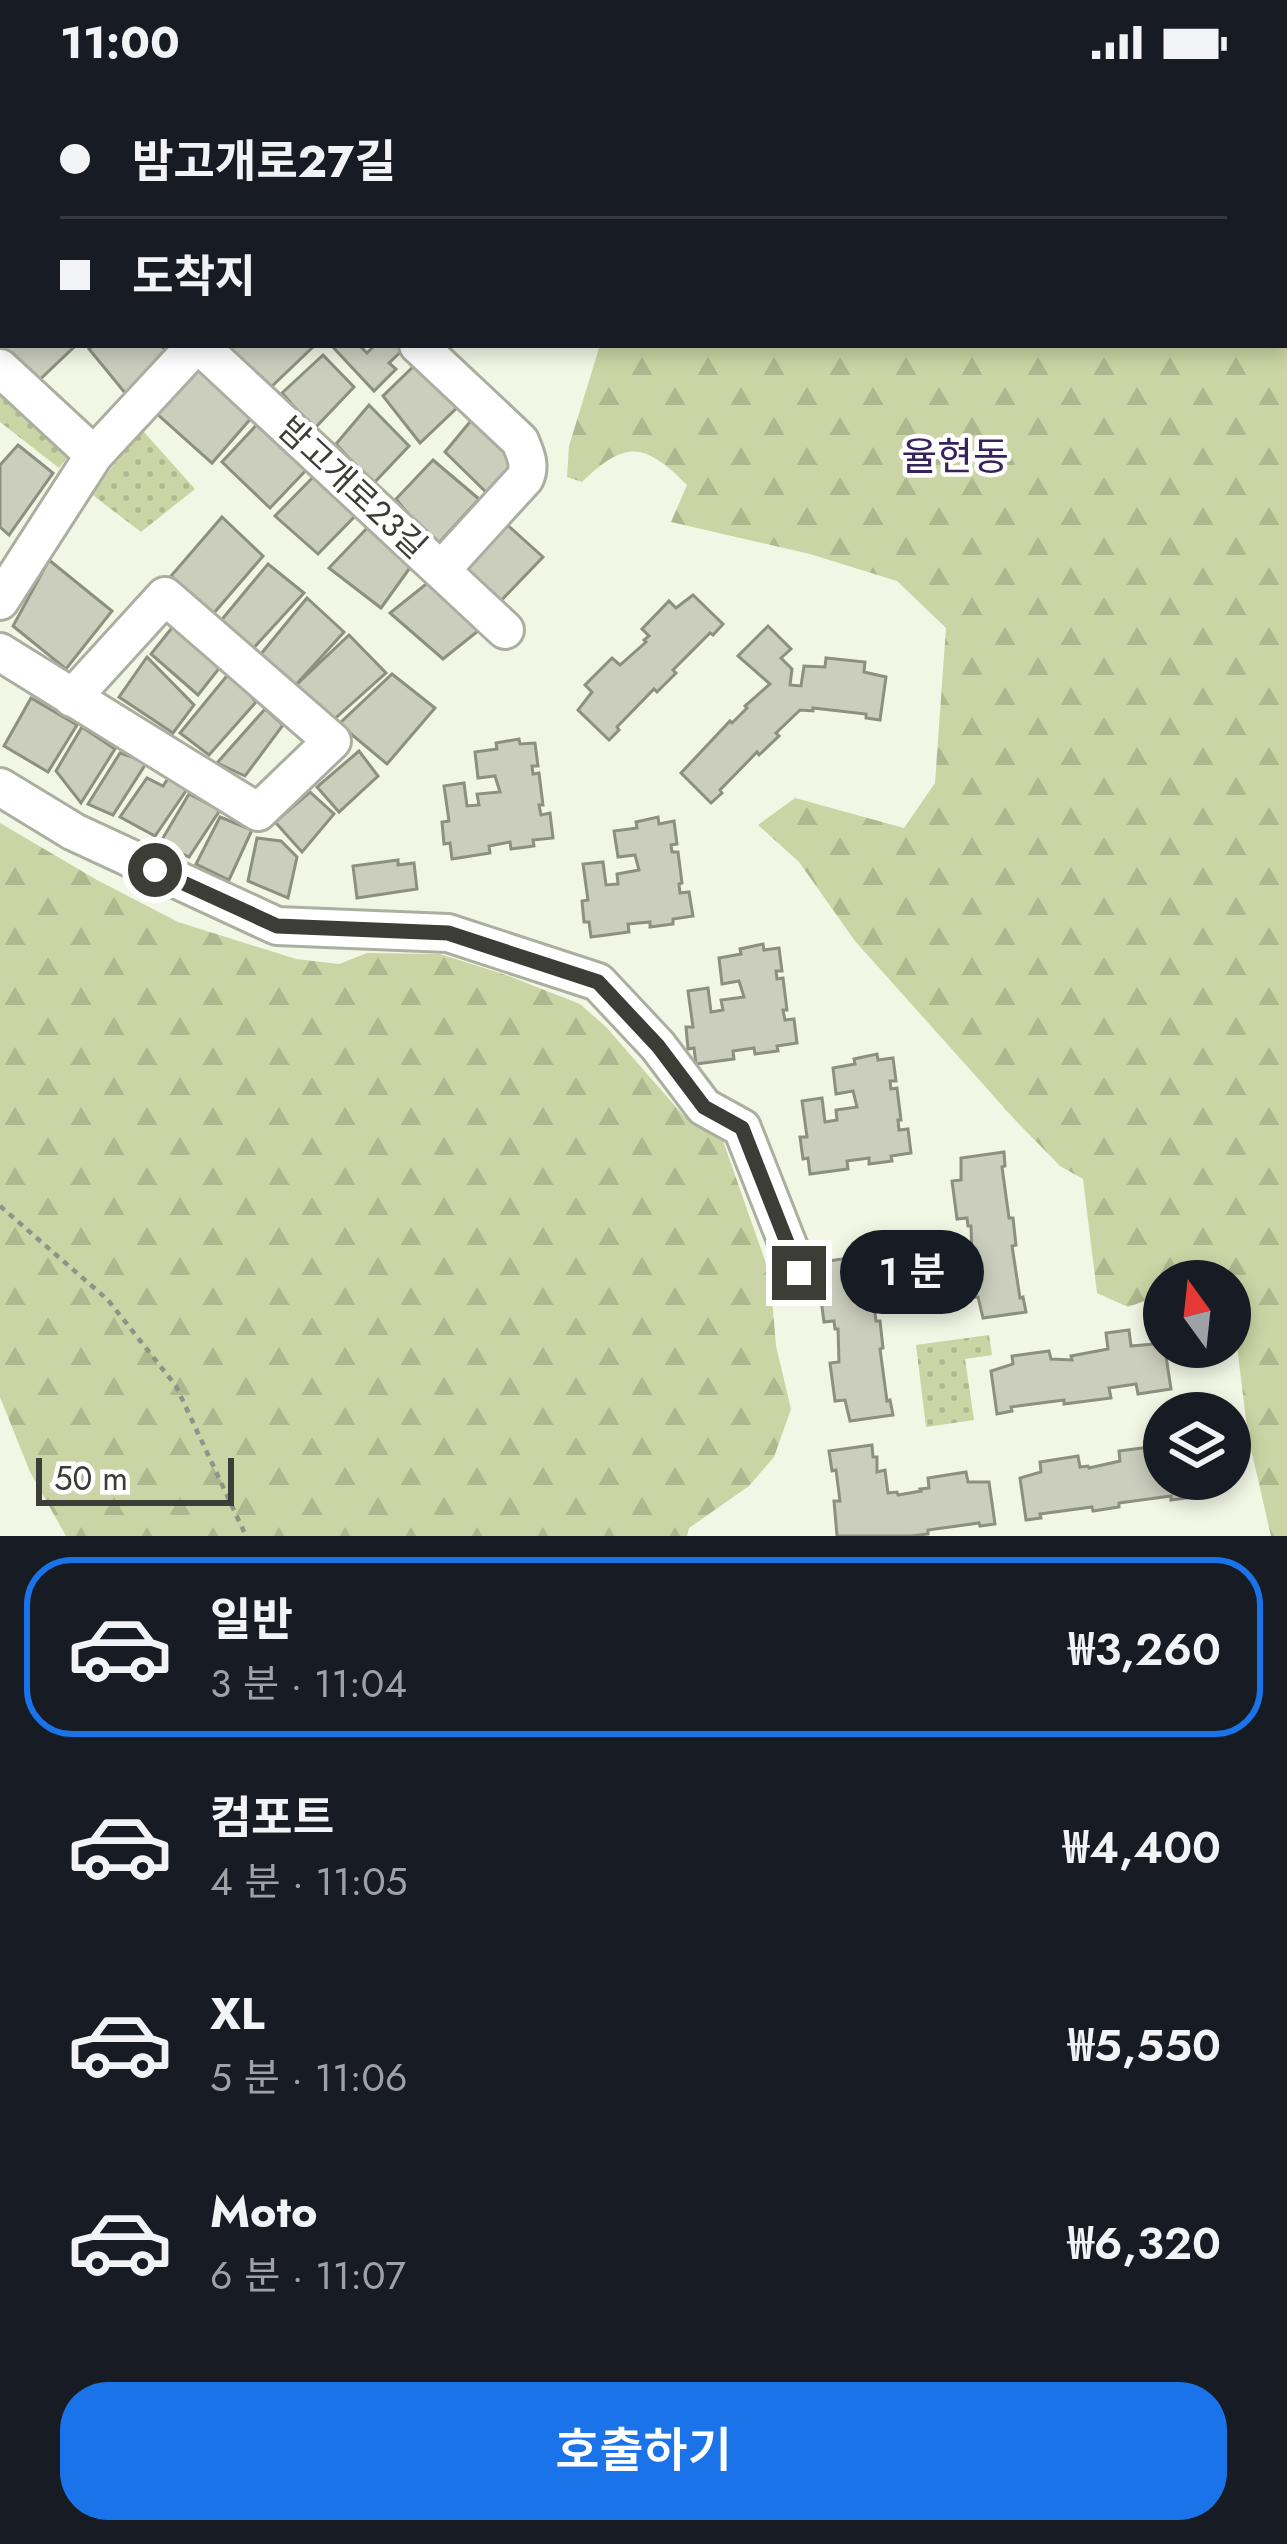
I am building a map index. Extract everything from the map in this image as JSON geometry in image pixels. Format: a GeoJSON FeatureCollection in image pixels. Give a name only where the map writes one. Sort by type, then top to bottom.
{"type":"FeatureCollection","features":[{"type":"Feature","properties":{"kind":"street"},"geometry":{"type":"LineString","coordinates":[[5,579],[94,455],[194,348]]}},
{"type":"Feature","properties":{"kind":"street","name":"밤고개로23길"},"geometry":{"type":"LineString","coordinates":[[200,348],[505,631]]}},
{"type":"Feature","properties":{"kind":"street"},"geometry":{"type":"LineString","coordinates":[[421,348],[520,441],[528,470],[442,569]]}},
{"type":"Feature","properties":{"kind":"street"},"geometry":{"type":"LineString","coordinates":[[0,368],[94,455]]}},
{"type":"Feature","properties":{"kind":"street"},"geometry":{"type":"LineString","coordinates":[[0,652],[72,698],[258,812],[332,741],[165,596],[72,698]]}},
{"type":"Feature","properties":{"kind":"street"},"geometry":{"type":"LineString","coordinates":[[0,787],[74,832],[277,926],[448,933],[598,982],[658,1046],[704,1107],[742,1128],[799,1273]]}},
{"type":"Feature","properties":{"kind":"path"},"geometry":{"type":"LineString","coordinates":[[0,1205],[109,1300],[176,1386],[246,1536]]}},
{"type":"Feature","properties":{"kind":"green space"},"geometry":{"type":"Polygon","coordinates":[[[599,348],[1287,348],[1287,1536],[1271,1536],[1251,1449],[1251,1392],[1243,1392],[1240,1368],[1251,1368],[1251,1260],[1143,1260],[1143,1302],[1128,1307],[1097,1293],[1083,1179],[1060,1166],[1016,1121],[855,941],[799,862],[758,825],[795,798],[904,828],[935,783],[946,628],[897,581],[810,554],[671,522],[687,485],[646,454],[623,453],[582,482],[567,477],[569,446],[599,348]]]}},
{"type":"Feature","properties":{"kind":"green space"},"geometry":{"type":"Polygon","coordinates":[[[0,395],[68,456],[59,468],[0,422],[0,395]]]}},
{"type":"Feature","properties":{"kind":"green space"},"geometry":{"type":"Polygon","coordinates":[[[143,431],[195,489],[141,532],[90,493],[143,431]]]}},
{"type":"Feature","properties":{"kind":"green space"},"geometry":{"type":"Polygon","coordinates":[[[0,823],[178,922],[296,959],[339,964],[367,953],[440,954],[580,1004],[683,1115],[722,1138],[770,1275],[776,1346],[791,1409],[774,1457],[749,1486],[689,1528],[687,1536],[66,1536],[30,1472],[0,1397],[0,823]]]}},
{"type":"Feature","properties":{"kind":"green space"},"geometry":{"type":"Polygon","coordinates":[[[989,1335],[992,1355],[965,1359],[974,1420],[926,1427],[916,1345],[989,1335]]]}},
{"type":"Feature","properties":{"kind":"building"},"geometry":{"type":"Polygon","coordinates":[[[0,348],[73,348],[32,387],[0,348]]]}},
{"type":"Feature","properties":{"kind":"building"},"geometry":{"type":"Polygon","coordinates":[[[163,348],[170,354],[130,399],[89,349],[163,348]]]}},
{"type":"Feature","properties":{"kind":"building"},"geometry":{"type":"Polygon","coordinates":[[[223,348],[312,348],[268,390],[223,348]]]}},
{"type":"Feature","properties":{"kind":"building"},"geometry":{"type":"Polygon","coordinates":[[[334,348],[362,348],[367,353],[372,348],[405,348],[389,363],[396,369],[374,391],[334,348]]]}},
{"type":"Feature","properties":{"kind":"building"},"geometry":{"type":"Polygon","coordinates":[[[323,355],[354,387],[314,429],[282,393],[323,355]]]}},
{"type":"Feature","properties":{"kind":"building"},"geometry":{"type":"Polygon","coordinates":[[[198,361],[253,416],[212,463],[155,412],[198,361]]]}},
{"type":"Feature","properties":{"kind":"building"},"geometry":{"type":"Polygon","coordinates":[[[417,363],[463,402],[420,443],[383,396],[417,363]]]}},
{"type":"Feature","properties":{"kind":"building"},"geometry":{"type":"Polygon","coordinates":[[[369,405],[409,446],[373,484],[336,444],[369,405]]]}},
{"type":"Feature","properties":{"kind":"building"},"geometry":{"type":"Polygon","coordinates":[[[474,417],[516,460],[488,494],[445,452],[474,417]]]}},
{"type":"Feature","properties":{"kind":"building"},"geometry":{"type":"Polygon","coordinates":[[[262,419],[310,466],[270,508],[222,462],[262,419]]]}},
{"type":"Feature","properties":{"kind":"building"},"geometry":{"type":"Polygon","coordinates":[[[18,445],[53,473],[9,535],[0,527],[0,465],[18,445]]]}},
{"type":"Feature","properties":{"kind":"building"},"geometry":{"type":"Polygon","coordinates":[[[433,460],[479,499],[435,547],[396,499],[433,460]]]}},
{"type":"Feature","properties":{"kind":"building"},"geometry":{"type":"Polygon","coordinates":[[[319,471],[362,509],[318,554],[275,516],[319,471]]]}},
{"type":"Feature","properties":{"kind":"building"},"geometry":{"type":"Polygon","coordinates":[[[222,517],[263,556],[213,614],[171,576],[222,517]]]}},
{"type":"Feature","properties":{"kind":"building"},"geometry":{"type":"Polygon","coordinates":[[[503,521],[543,557],[492,610],[451,563],[503,521]]]}},
{"type":"Feature","properties":{"kind":"building"},"geometry":{"type":"Polygon","coordinates":[[[371,524],[417,558],[381,608],[329,568],[371,524]]]}},
{"type":"Feature","properties":{"kind":"building"},"geometry":{"type":"Polygon","coordinates":[[[49,560],[112,611],[66,669],[13,626],[49,560]]]}},
{"type":"Feature","properties":{"kind":"building"},"geometry":{"type":"Polygon","coordinates":[[[268,564],[304,593],[249,653],[219,623],[268,564]]]}},
{"type":"Feature","properties":{"kind":"building"},"geometry":{"type":"Polygon","coordinates":[[[430,581],[483,627],[443,659],[390,613],[430,581]]]}},
{"type":"Feature","properties":{"kind":"building"},"geometry":{"type":"Polygon","coordinates":[[[693,595],[723,624],[673,670],[676,673],[657,692],[654,689],[609,740],[578,710],[592,692],[585,685],[612,658],[620,665],[646,642],[649,636],[642,629],[669,601],[676,608],[693,595]]]}},
{"type":"Feature","properties":{"kind":"building"},"geometry":{"type":"Polygon","coordinates":[[[307,598],[344,632],[292,689],[256,660],[307,598]]]}},
{"type":"Feature","properties":{"kind":"building"},"geometry":{"type":"Polygon","coordinates":[[[175,624],[221,666],[198,695],[151,654],[175,624]]]}},
{"type":"Feature","properties":{"kind":"building"},"geometry":{"type":"Polygon","coordinates":[[[768,626],[791,649],[781,658],[792,669],[790,685],[801,686],[804,666],[825,667],[826,658],[865,662],[864,672],[886,677],[880,720],[866,718],[866,714],[800,710],[711,803],[681,773],[770,684],[738,656],[768,626]]]}},
{"type":"Feature","properties":{"kind":"building"},"geometry":{"type":"Polygon","coordinates":[[[349,635],[386,673],[331,722],[292,689],[349,635]]]}},
{"type":"Feature","properties":{"kind":"building"},"geometry":{"type":"Polygon","coordinates":[[[147,657],[194,705],[173,733],[119,697],[147,657]]]}},
{"type":"Feature","properties":{"kind":"building"},"geometry":{"type":"Polygon","coordinates":[[[230,672],[256,702],[209,755],[180,733],[230,672]]]}},
{"type":"Feature","properties":{"kind":"building"},"geometry":{"type":"Polygon","coordinates":[[[392,674],[435,708],[387,764],[339,724],[392,674]]]}},
{"type":"Feature","properties":{"kind":"building"},"geometry":{"type":"Polygon","coordinates":[[[31,698],[77,725],[48,772],[4,746],[31,698]]]}},
{"type":"Feature","properties":{"kind":"building"},"geometry":{"type":"Polygon","coordinates":[[[265,709],[283,725],[245,776],[217,763],[265,709]]]}},
{"type":"Feature","properties":{"kind":"building"},"geometry":{"type":"Polygon","coordinates":[[[82,727],[115,749],[81,803],[56,771],[82,727]]]}},
{"type":"Feature","properties":{"kind":"building"},"geometry":{"type":"Polygon","coordinates":[[[519,739],[520,744],[535,743],[538,766],[532,766],[533,774],[539,773],[541,815],[550,813],[553,838],[511,849],[510,842],[489,846],[490,853],[452,859],[450,843],[444,844],[442,822],[449,821],[444,786],[464,783],[467,806],[479,805],[477,794],[500,792],[495,776],[478,778],[475,752],[519,739]]]}},
{"type":"Feature","properties":{"kind":"building"},"geometry":{"type":"Polygon","coordinates":[[[359,751],[378,776],[339,812],[317,787],[359,751]]]}},
{"type":"Feature","properties":{"kind":"building"},"geometry":{"type":"Polygon","coordinates":[[[120,753],[147,762],[113,815],[88,804],[120,753]]]}},
{"type":"Feature","properties":{"kind":"building"},"geometry":{"type":"Polygon","coordinates":[[[173,771],[192,782],[155,836],[120,817],[147,778],[163,786],[173,771]]]}},
{"type":"Feature","properties":{"kind":"building"},"geometry":{"type":"Polygon","coordinates":[[[310,792],[334,814],[302,852],[275,822],[310,792]]]}},
{"type":"Feature","properties":{"kind":"building"},"geometry":{"type":"Polygon","coordinates":[[[189,794],[220,810],[189,857],[160,843],[189,794]]]}},
{"type":"Feature","properties":{"kind":"building"},"geometry":{"type":"Polygon","coordinates":[[[220,817],[252,830],[229,880],[196,864],[220,817]]]}},
{"type":"Feature","properties":{"kind":"building"},"geometry":{"type":"Polygon","coordinates":[[[658,817],[659,824],[674,821],[677,844],[671,845],[672,852],[678,852],[680,893],[689,892],[693,916],[650,927],[650,922],[628,924],[629,932],[591,937],[589,922],[584,922],[582,901],[588,900],[583,864],[603,862],[606,885],[618,884],[617,874],[639,870],[635,855],[618,857],[614,831],[637,828],[636,822],[658,817]]]}},
{"type":"Feature","properties":{"kind":"building"},"geometry":{"type":"Polygon","coordinates":[[[257,838],[281,841],[297,857],[288,898],[248,881],[257,838]]]}},
{"type":"Feature","properties":{"kind":"building"},"geometry":{"type":"Polygon","coordinates":[[[398,860],[398,865],[414,863],[417,889],[357,898],[353,866],[398,860]]]}},
{"type":"Feature","properties":{"kind":"building"},"geometry":{"type":"Polygon","coordinates":[[[763,944],[764,950],[779,948],[782,971],[776,971],[777,979],[783,978],[785,1020],[794,1019],[797,1043],[755,1054],[754,1048],[733,1051],[734,1059],[696,1064],[694,1048],[688,1049],[686,1027],[693,1027],[688,991],[708,988],[711,1012],[723,1010],[721,1000],[744,997],[739,981],[722,984],[719,958],[763,944]]]}},
{"type":"Feature","properties":{"kind":"building"},"geometry":{"type":"Polygon","coordinates":[[[877,1054],[878,1060],[893,1058],[896,1081],[890,1081],[891,1089],[897,1088],[899,1130],[908,1129],[911,1153],[869,1164],[869,1158],[847,1161],[848,1169],[810,1174],[800,1137],[807,1137],[802,1101],[822,1098],[825,1122],[837,1120],[836,1110],[857,1107],[853,1091],[836,1094],[833,1068],[877,1054]]]}},
{"type":"Feature","properties":{"kind":"building"},"geometry":{"type":"Polygon","coordinates":[[[1004,1152],[1002,1167],[1016,1245],[1012,1246],[1026,1312],[983,1318],[978,1297],[968,1298],[963,1260],[972,1259],[971,1226],[967,1218],[957,1219],[952,1181],[961,1180],[961,1158],[1004,1152]]]}},
{"type":"Feature","properties":{"kind":"building"},"geometry":{"type":"Polygon","coordinates":[[[871,1255],[873,1269],[869,1270],[876,1321],[880,1321],[887,1401],[893,1415],[850,1421],[845,1400],[835,1401],[830,1363],[839,1362],[838,1329],[834,1321],[824,1322],[819,1284],[828,1283],[828,1261],[871,1255]]]}},
{"type":"Feature","properties":{"kind":"building"},"geometry":{"type":"Polygon","coordinates":[[[1129,1330],[1131,1346],[1143,1345],[1143,1368],[1168,1368],[1171,1389],[1138,1394],[1136,1384],[1109,1388],[1111,1398],[1011,1407],[1012,1411],[997,1414],[991,1371],[1013,1364],[1012,1356],[1049,1351],[1051,1359],[1072,1360],[1071,1356],[1108,1349],[1106,1333],[1129,1330]]]}},
{"type":"Feature","properties":{"kind":"building"},"geometry":{"type":"Polygon","coordinates":[[[872,1445],[877,1472],[885,1470],[888,1493],[921,1491],[929,1488],[928,1478],[966,1472],[968,1482],[989,1482],[995,1524],[911,1536],[837,1536],[834,1501],[840,1501],[829,1451],[872,1445]]]}},
{"type":"Feature","properties":{"kind":"building"},"geometry":{"type":"Polygon","coordinates":[[[1143,1448],[1143,1500],[1026,1520],[1020,1478],[1041,1472],[1040,1462],[1078,1456],[1080,1467],[1089,1468],[1120,1461],[1119,1451],[1143,1448]]]}},
{"type":"Feature","properties":{"kind":"district","name":"율현동"},"geometry":{"type":"Point","coordinates":[955,456]}},
{"type":"Feature","properties":{"kind":"route"},"geometry":{"type":"LineString","coordinates":[[155,870],[277,926],[448,933],[598,982],[658,1046],[704,1107],[742,1128],[799,1273]]}}]}
